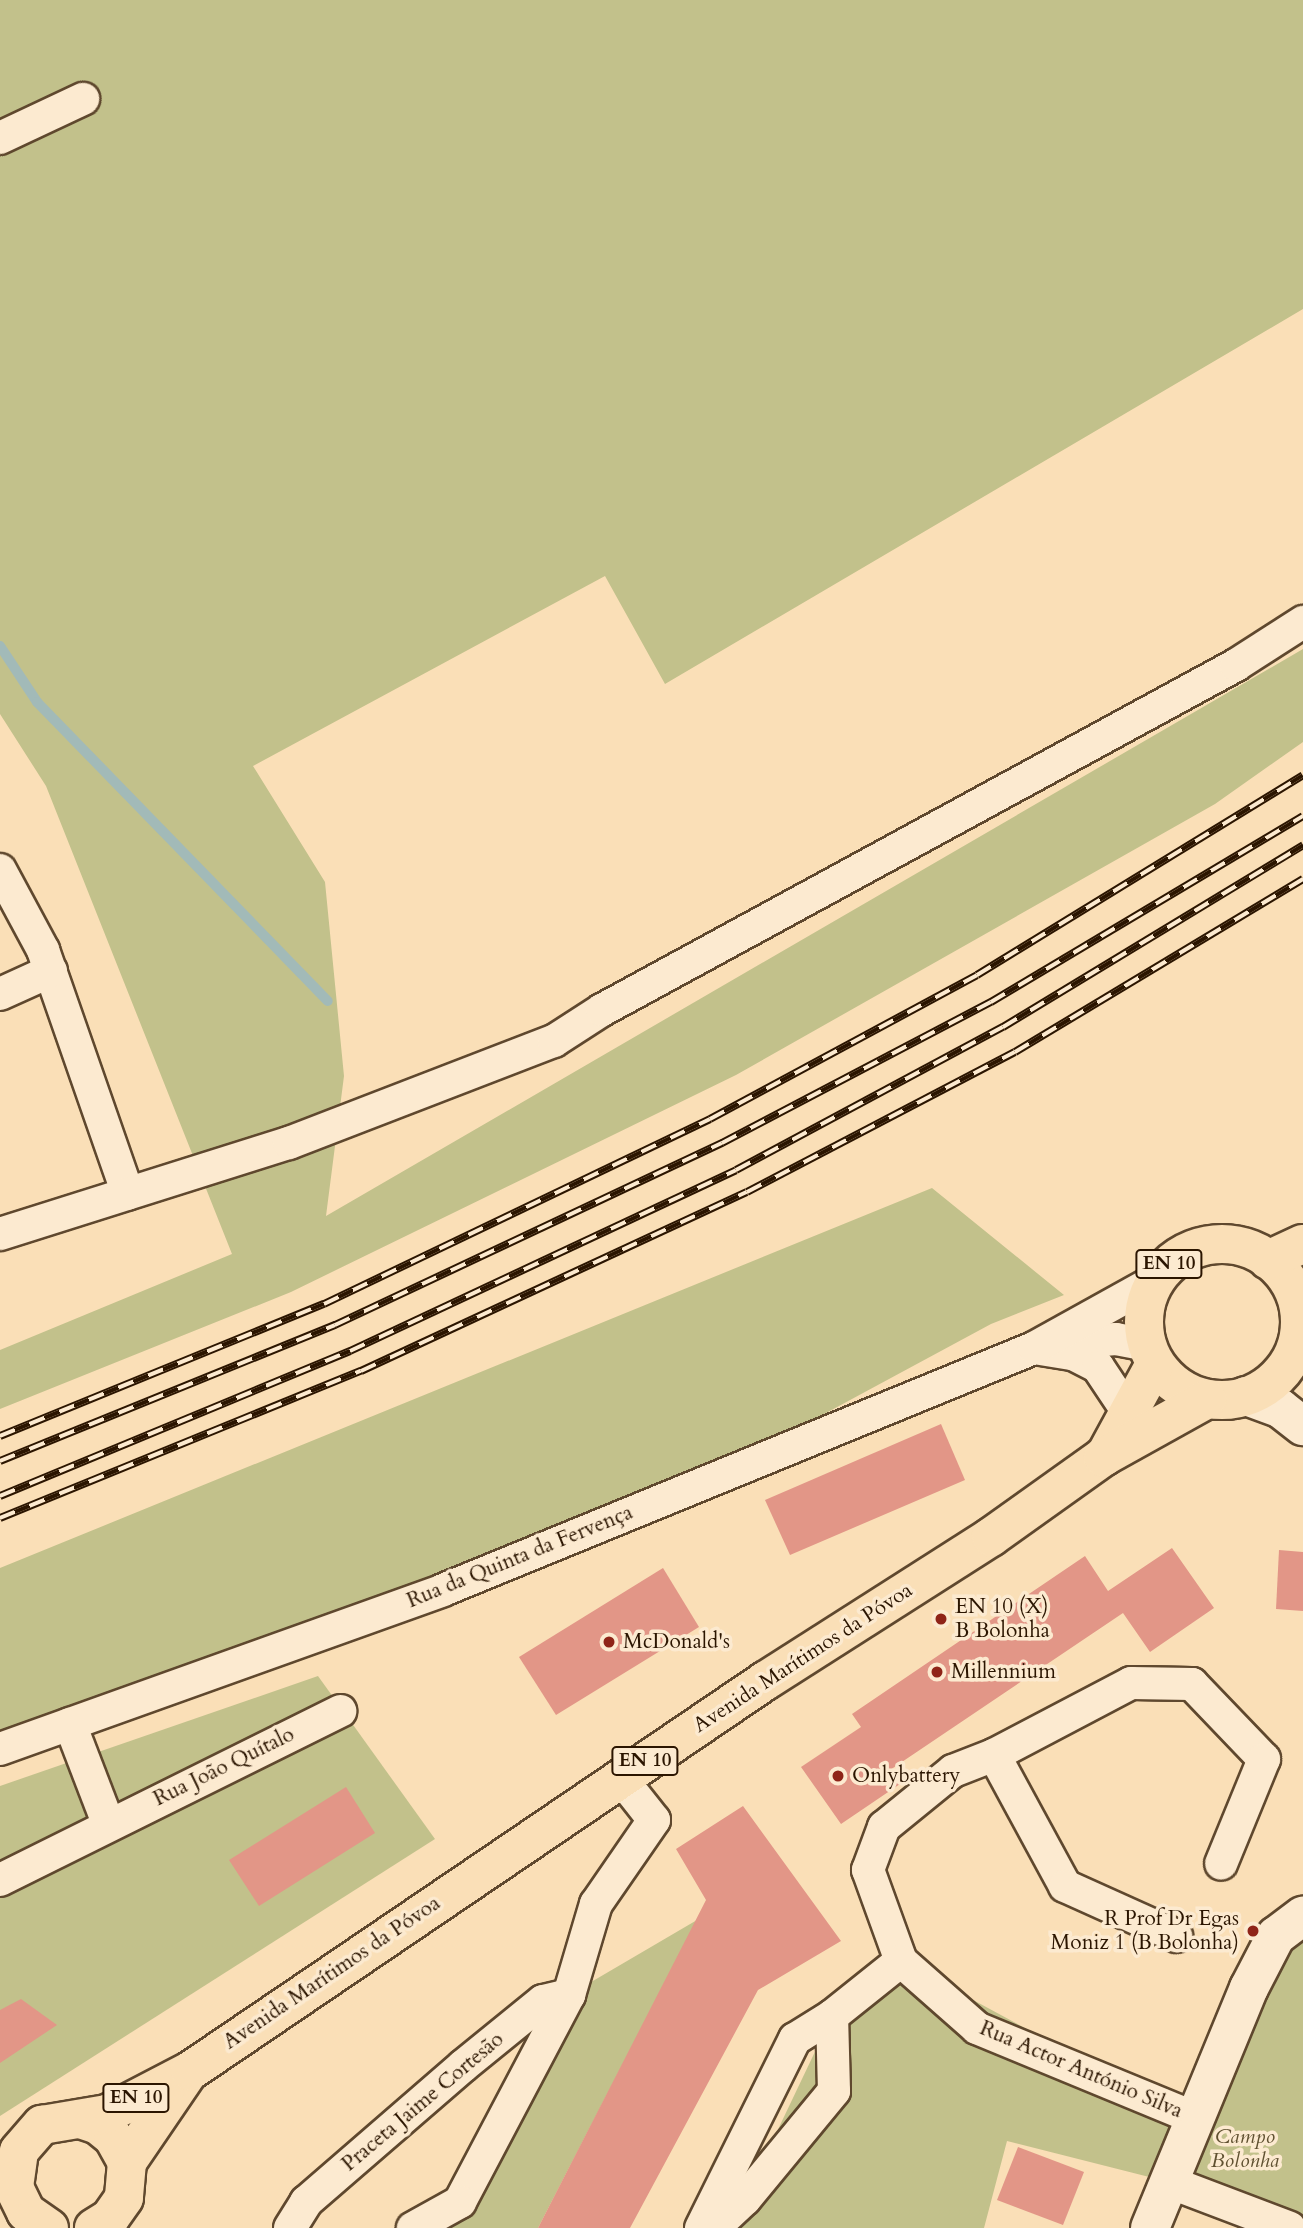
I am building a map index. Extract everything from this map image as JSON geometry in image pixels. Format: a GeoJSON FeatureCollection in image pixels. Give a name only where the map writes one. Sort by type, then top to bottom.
{"type":"FeatureCollection","features":[{"type":"Feature","properties":{"kind":"main road","name":"EN 10"},"geometry":{"type":"LineString","coordinates":[[1151,1354],[1144,1307],[1155,1281],[1186,1252],[1210,1244],[1235,1245],[1268,1259],[1289,1282],[1301,1318],[1285,1368],[1265,1387],[1246,1396],[1207,1399]]}},
{"type":"Feature","properties":{"kind":"main road"},"geometry":{"type":"LineString","coordinates":[[1268,1259],[1303,1244]]}},
{"type":"Feature","properties":{"kind":"main road"},"geometry":{"type":"LineString","coordinates":[[1151,1354],[1170,1381],[1207,1399]]}},
{"type":"Feature","properties":{"kind":"main road","name":"Avenida Marítimos da Póvoa"},"geometry":{"type":"LineString","coordinates":[[1103,1457],[1130,1415],[1151,1354]]}},
{"type":"Feature","properties":{"kind":"main road","name":"Avenida Marítimos da Póvoa"},"geometry":{"type":"LineString","coordinates":[[25,2219],[8,2165],[29,2136],[43,2125],[107,2114],[190,2071],[620,1777],[991,1537],[1103,1457],[1207,1399]]}},
{"type":"Feature","properties":{"kind":"main road","name":"Avenida Marítimos da Póvoa"},"geometry":{"type":"LineString","coordinates":[[110,2222],[128,2180],[127,2162],[190,2071]]}},
{"type":"Feature","properties":{"kind":"main road"},"geometry":{"type":"LineString","coordinates":[[80,2119],[98,2125],[113,2137],[127,2162]]}},
{"type":"Feature","properties":{"kind":"street"},"geometry":{"type":"LineString","coordinates":[[0,138],[83,99]]}},
{"type":"Feature","properties":{"kind":"street"},"geometry":{"type":"LineString","coordinates":[[0,1234],[289,1143],[554,1041],[602,1010],[1236,665],[1303,621]]}},
{"type":"Feature","properties":{"kind":"street"},"geometry":{"type":"LineString","coordinates":[[0,870],[51,971],[128,1194]]}},
{"type":"Feature","properties":{"kind":"street"},"geometry":{"type":"LineString","coordinates":[[0,994],[51,971]]}},
{"type":"Feature","properties":{"kind":"street","name":"Rua da Quinta da Fervença"},"geometry":{"type":"LineString","coordinates":[[0,1749],[443,1590],[1034,1348],[1155,1281]]}},
{"type":"Feature","properties":{"kind":"street","name":"Rua da Quinta da Fervença"},"geometry":{"type":"LineString","coordinates":[[1034,1348],[1116,1339],[1151,1354]]}},
{"type":"Feature","properties":{"kind":"street"},"geometry":{"type":"LineString","coordinates":[[1034,1348],[1073,1354],[1098,1367],[1130,1415]]}},
{"type":"Feature","properties":{"kind":"street"},"geometry":{"type":"LineString","coordinates":[[1246,1396],[1281,1409],[1303,1426]]}},
{"type":"Feature","properties":{"kind":"street","name":"Rua Actor António Silva"},"geometry":{"type":"LineString","coordinates":[[1195,2118],[977,2028],[901,1961],[868,1870],[884,1827],[953,1771],[995,1755],[1131,1684],[1192,1684],[1264,1759],[1221,1864]]}},
{"type":"Feature","properties":{"kind":"street","name":"Rua João Quítalo"},"geometry":{"type":"LineString","coordinates":[[0,1881],[108,1823],[340,1711]]}},
{"type":"Feature","properties":{"kind":"street"},"geometry":{"type":"LineString","coordinates":[[70,1724],[108,1823]]}},
{"type":"Feature","properties":{"kind":"street"},"geometry":{"type":"LineString","coordinates":[[995,1755],[1065,1886],[1175,1936]]}},
{"type":"Feature","properties":{"kind":"street","name":"Praceta Jaime Cortesão"},"geometry":{"type":"LineString","coordinates":[[413,2228],[460,2202],[569,1994],[596,1904],[654,1820],[620,1777]]}},
{"type":"Feature","properties":{"kind":"street"},"geometry":{"type":"LineString","coordinates":[[1150,2228],[1270,1946],[1276,1936],[1303,1916]]}},
{"type":"Feature","properties":{"kind":"street"},"geometry":{"type":"LineString","coordinates":[[701,2228],[795,2039],[832,2017],[901,1961]]}},
{"type":"Feature","properties":{"kind":"street","name":"Praceta Jaime Cortesão"},"geometry":{"type":"LineString","coordinates":[[290,2228],[306,2202],[463,2066],[543,2001],[569,1994]]}},
{"type":"Feature","properties":{"kind":"street"},"geometry":{"type":"LineString","coordinates":[[714,2228],[745,2199],[834,2091],[832,2017]]}},
{"type":"Feature","properties":{"kind":"street"},"geometry":{"type":"LineString","coordinates":[[1169,2182],[1290,2228]]}},
{"type":"Feature","properties":{"kind":"green space"},"geometry":{"type":"Polygon","coordinates":[[[0,0],[1303,0],[1303,309],[665,684],[605,576],[253,766],[325,882],[344,1076],[326,1216],[1303,649],[1303,742],[1215,804],[736,1075],[291,1292],[0,1409],[0,1350],[232,1254],[46,786],[0,714],[0,0]]]}},
{"type":"Feature","properties":{"kind":"green space"},"geometry":{"type":"Polygon","coordinates":[[[932,1188],[1064,1295],[991,1324],[683,1490],[0,1750],[0,1568],[932,1188]]]}},
{"type":"Feature","properties":{"kind":"green space"},"geometry":{"type":"Polygon","coordinates":[[[318,1676],[435,1839],[0,2116],[0,1786],[318,1676]]]}},
{"type":"Feature","properties":{"kind":"green space","name":"Campo Bolonha"},"geometry":{"type":"Polygon","coordinates":[[[1303,1916],[1303,2228],[1169,2182],[1007,2141],[984,2228],[731,2228],[832,2016],[901,1961],[1169,2106],[1169,2179],[1303,1916]]]}},
{"type":"Feature","properties":{"kind":"green space"},"geometry":{"type":"Polygon","coordinates":[[[697,1920],[538,2228],[413,2228],[460,2202],[569,1995],[697,1920]]]}},
{"type":"Feature","properties":{"kind":"building"},"geometry":{"type":"Polygon","coordinates":[[[941,1424],[965,1480],[790,1555],[765,1500],[941,1424]]]}},
{"type":"Feature","properties":{"kind":"building"},"geometry":{"type":"Polygon","coordinates":[[[1172,1548],[1214,1608],[1150,1652],[1123,1613],[890,1770],[900,1784],[841,1824],[801,1767],[861,1727],[852,1714],[1085,1556],[1108,1591],[1172,1548]]]}},
{"type":"Feature","properties":{"kind":"building"},"geometry":{"type":"Polygon","coordinates":[[[1279,1550],[1303,1552],[1303,1611],[1276,1609],[1279,1550]]]}},
{"type":"Feature","properties":{"kind":"building","name":"McDonald's"},"geometry":{"type":"Polygon","coordinates":[[[663,1568],[699,1627],[556,1715],[519,1657],[663,1568]]]}},
{"type":"Feature","properties":{"kind":"building"},"geometry":{"type":"Polygon","coordinates":[[[346,1787],[375,1833],[259,1906],[229,1860],[346,1787]]]}},
{"type":"Feature","properties":{"kind":"building"},"geometry":{"type":"Polygon","coordinates":[[[743,1806],[841,1941],[758,1990],[630,2228],[538,2228],[706,1900],[676,1849],[743,1806]]]}},
{"type":"Feature","properties":{"kind":"building"},"geometry":{"type":"Polygon","coordinates":[[[21,1999],[57,2025],[0,2063],[0,2010],[21,1999]]]}},
{"type":"Feature","properties":{"kind":"building"},"geometry":{"type":"Polygon","coordinates":[[[1018,2147],[1084,2172],[1063,2225],[997,2200],[1018,2147]]]}},
{"type":"Feature","properties":{"kind":"waterway"},"geometry":{"type":"LineString","coordinates":[[0,646],[37,702],[328,1001]]}},
{"type":"Feature","properties":{"kind":"railway"},"geometry":{"type":"LineString","coordinates":[[0,1436],[324,1304],[710,1119],[977,975],[1303,775]]}},
{"type":"Feature","properties":{"kind":"railway"},"geometry":{"type":"LineString","coordinates":[[0,1461],[335,1325],[722,1143],[991,1002],[1303,816]]}},
{"type":"Feature","properties":{"kind":"railway"},"geometry":{"type":"LineString","coordinates":[[0,1496],[350,1351],[736,1170],[1003,1027],[1303,845]]}},
{"type":"Feature","properties":{"kind":"railway"},"geometry":{"type":"LineString","coordinates":[[0,1518],[361,1371],[747,1192],[1015,1052],[1303,879]]}},
{"type":"Feature","properties":{"kind":"place","name":"EN 10 (X) B Bolonha"},"geometry":{"type":"Point","coordinates":[941,1619]}},
{"type":"Feature","properties":{"kind":"place","name":"McDonald's"},"geometry":{"type":"Point","coordinates":[609,1642]}},
{"type":"Feature","properties":{"kind":"place","name":"Millennium"},"geometry":{"type":"Point","coordinates":[937,1672]}},
{"type":"Feature","properties":{"kind":"place","name":"Onlybattery"},"geometry":{"type":"Point","coordinates":[838,1776]}},
{"type":"Feature","properties":{"kind":"place","name":"R Prof Dr Egas Moniz 1 (B Bolonha)"},"geometry":{"type":"Point","coordinates":[1253,1931]}}]}
